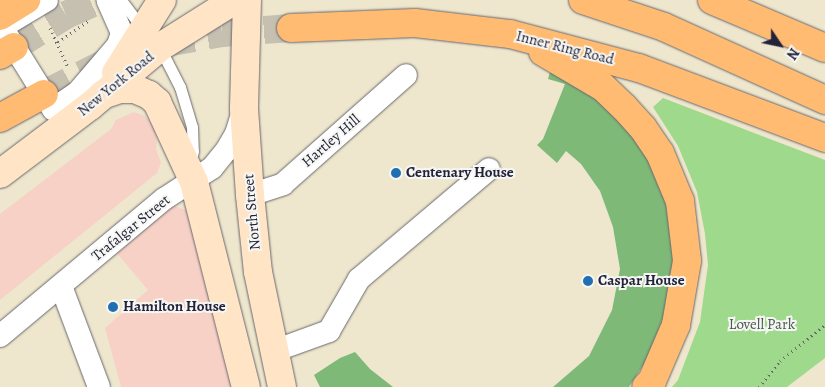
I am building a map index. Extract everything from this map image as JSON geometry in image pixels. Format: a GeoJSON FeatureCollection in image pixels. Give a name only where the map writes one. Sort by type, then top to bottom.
{"type":"FeatureCollection","features":[{"type":"Feature","properties":{"kind":"highway"},"geometry":{"type":"LineString","coordinates":[[583,0],[664,27],[825,100]]}},
{"type":"Feature","properties":{"kind":"highway"},"geometry":{"type":"LineString","coordinates":[[712,0],[815,43]]}},
{"type":"Feature","properties":{"kind":"highway"},"geometry":{"type":"LineString","coordinates":[[747,0],[815,43]]}},
{"type":"Feature","properties":{"kind":"highway"},"geometry":{"type":"LineString","coordinates":[[0,16],[37,2]]}},
{"type":"Feature","properties":{"kind":"highway","name":"Inner Ring Road"},"geometry":{"type":"LineString","coordinates":[[291,28],[415,23],[510,34],[639,68],[825,138]]}},
{"type":"Feature","properties":{"kind":"highway"},"geometry":{"type":"LineString","coordinates":[[510,34],[603,87],[624,107],[644,128],[660,153],[680,201],[687,261],[676,325],[652,381],[646,387]]}},
{"type":"Feature","properties":{"kind":"highway"},"geometry":{"type":"LineString","coordinates":[[0,118],[44,94]]}},
{"type":"Feature","properties":{"kind":"street"},"geometry":{"type":"LineString","coordinates":[[90,94],[152,39],[162,0]]}},
{"type":"Feature","properties":{"kind":"street","name":"New York Road"},"geometry":{"type":"LineString","coordinates":[[152,39],[232,1]]}},
{"type":"Feature","properties":{"kind":"street","name":"North Street"},"geometry":{"type":"LineString","coordinates":[[232,1],[246,35],[244,109],[250,195],[258,272],[282,387]]}},
{"type":"Feature","properties":{"kind":"street"},"geometry":{"type":"LineString","coordinates":[[37,2],[2,27],[7,51],[44,94],[53,109],[90,94],[127,89],[135,89],[149,95],[157,102],[191,176],[246,387]]}},
{"type":"Feature","properties":{"kind":"street"},"geometry":{"type":"LineString","coordinates":[[90,94],[118,45],[122,33],[112,2]]}},
{"type":"Feature","properties":{"kind":"street","name":"Hartley Hill"},"geometry":{"type":"LineString","coordinates":[[250,195],[283,184],[406,76]]}},
{"type":"Feature","properties":{"kind":"street","name":"New York Road"},"geometry":{"type":"LineString","coordinates":[[0,174],[90,94]]}},
{"type":"Feature","properties":{"kind":"street","name":"Trafalgar Street"},"geometry":{"type":"LineString","coordinates":[[0,336],[191,176],[212,168],[226,151],[236,134],[244,109]]}},
{"type":"Feature","properties":{"kind":"street"},"geometry":{"type":"LineString","coordinates":[[274,351],[329,330],[359,279],[489,169]]}},
{"type":"Feature","properties":{"kind":"street"},"geometry":{"type":"LineString","coordinates":[[61,286],[99,387]]}},
{"type":"Feature","properties":{"kind":"lane"},"geometry":{"type":"LineString","coordinates":[[112,2],[152,39],[180,88],[192,127],[191,176]]}},
{"type":"Feature","properties":{"kind":"path"},"geometry":{"type":"LineString","coordinates":[[37,2],[58,42],[90,94]]}},
{"type":"Feature","properties":{"kind":"path"},"geometry":{"type":"LineString","coordinates":[[58,42],[112,2]]}},
{"type":"Feature","properties":{"kind":"path"},"geometry":{"type":"LineString","coordinates":[[759,387],[780,361],[825,325]]}},
{"type":"Feature","properties":{"kind":"shaded area"},"geometry":{"type":"Polygon","coordinates":[[[134,112],[145,116],[154,128],[157,140],[156,149],[161,163],[157,173],[0,300],[0,214],[111,129],[116,120],[134,112]]]}},
{"type":"Feature","properties":{"kind":"shaded area"},"geometry":{"type":"Polygon","coordinates":[[[172,205],[188,211],[232,387],[121,387],[105,328],[148,290],[115,251],[172,205]]]}},
{"type":"Feature","properties":{"kind":"green space"},"geometry":{"type":"Polygon","coordinates":[[[550,72],[569,78],[638,129],[665,189],[675,260],[662,328],[644,364],[629,387],[553,387],[589,356],[612,310],[620,269],[613,227],[600,191],[581,164],[566,151],[557,163],[537,145],[543,139],[565,84],[548,79],[550,72]]]}},
{"type":"Feature","properties":{"kind":"green space","name":"Lovell Park"},"geometry":{"type":"Polygon","coordinates":[[[663,98],[825,160],[825,358],[787,387],[672,387],[678,380],[700,322],[708,265],[705,234],[697,192],[678,146],[653,107],[663,98]]]}},
{"type":"Feature","properties":{"kind":"green space"},"geometry":{"type":"Polygon","coordinates":[[[355,352],[370,369],[393,387],[320,387],[314,375],[340,358],[355,352]]]}},
{"type":"Feature","properties":{"kind":"tunnel"},"geometry":{"type":"LineString","coordinates":[[14,47],[66,15],[100,0]]}},
{"type":"Feature","properties":{"kind":"tunnel"},"geometry":{"type":"LineString","coordinates":[[166,43],[222,33],[291,28]]}},
{"type":"Feature","properties":{"kind":"tunnel"},"geometry":{"type":"LineString","coordinates":[[44,94],[111,60]]}},
{"type":"Feature","properties":{"kind":"place","name":"Centenary House"},"geometry":{"type":"Point","coordinates":[396,173]}},
{"type":"Feature","properties":{"kind":"place","name":"Caspar House"},"geometry":{"type":"Point","coordinates":[588,281]}},
{"type":"Feature","properties":{"kind":"place","name":"Hamilton House"},"geometry":{"type":"Point","coordinates":[113,307]}}]}
